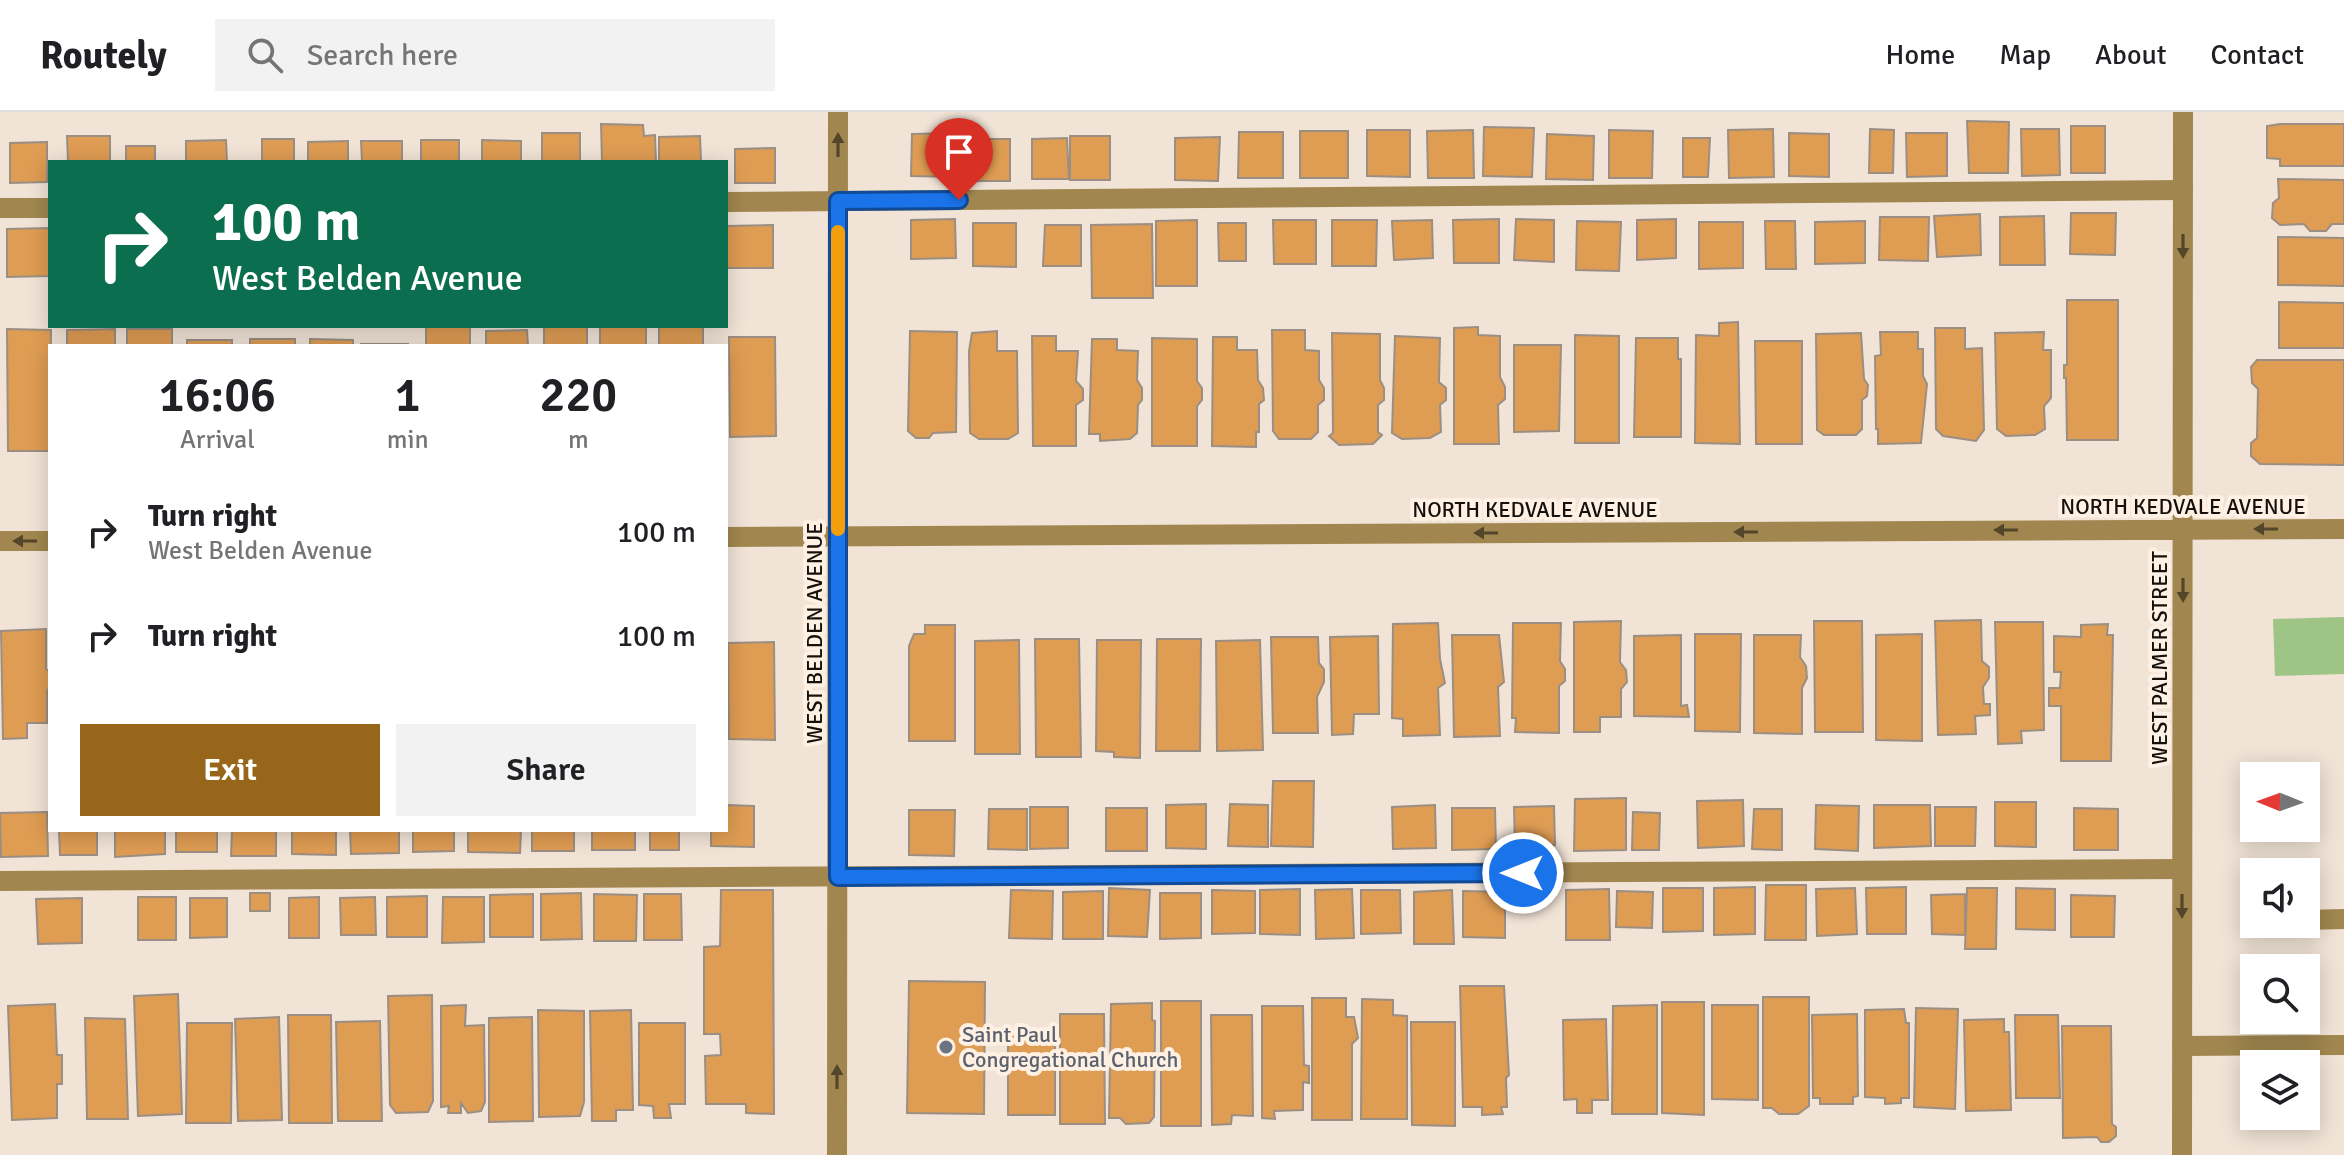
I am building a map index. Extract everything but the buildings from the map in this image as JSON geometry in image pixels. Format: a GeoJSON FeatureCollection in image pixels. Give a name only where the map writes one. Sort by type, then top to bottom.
{"type":"FeatureCollection","features":[{"type":"Feature","properties":{"kind":"street","name":"WEST BELDEN AVENUE"},"geometry":{"type":"LineString","coordinates":[[837,1155],[838,112]]}},
{"type":"Feature","properties":{"kind":"street","name":"WEST PALMER STREET"},"geometry":{"type":"LineString","coordinates":[[2182,1155],[2183,112]]}},
{"type":"Feature","properties":{"kind":"street"},"geometry":{"type":"LineString","coordinates":[[728,202],[2183,190]]}},
{"type":"Feature","properties":{"kind":"street"},"geometry":{"type":"LineString","coordinates":[[0,208],[48,208]]}},
{"type":"Feature","properties":{"kind":"street","name":"NORTH KEDVALE AVENUE"},"geometry":{"type":"LineString","coordinates":[[728,537],[2344,529]]}},
{"type":"Feature","properties":{"kind":"street"},"geometry":{"type":"LineString","coordinates":[[0,541],[48,541]]}},
{"type":"Feature","properties":{"kind":"street"},"geometry":{"type":"LineString","coordinates":[[0,881],[2182,869]]}},
{"type":"Feature","properties":{"kind":"street"},"geometry":{"type":"LineString","coordinates":[[2320,920],[2344,919]]}},
{"type":"Feature","properties":{"kind":"street"},"geometry":{"type":"LineString","coordinates":[[2182,1046],[2344,1045]]}},
{"type":"Feature","properties":{"kind":"green space"},"geometry":{"type":"Polygon","coordinates":[[[2344,617],[2344,674],[2275,676],[2273,619],[2344,617]]]}},
{"type":"Feature","properties":{"kind":"slow traffic"},"geometry":{"type":"LineString","coordinates":[[838,232],[838,529]]}},
{"type":"Feature","properties":{"kind":"place","name":"Saint Paul Congregational Church"},"geometry":{"type":"Point","coordinates":[946,1047]}},
{"type":"Feature","properties":{"kind":"route"},"geometry":{"type":"LineString","coordinates":[[959,200],[838,201],[838,877],[1523,873]]}}]}
